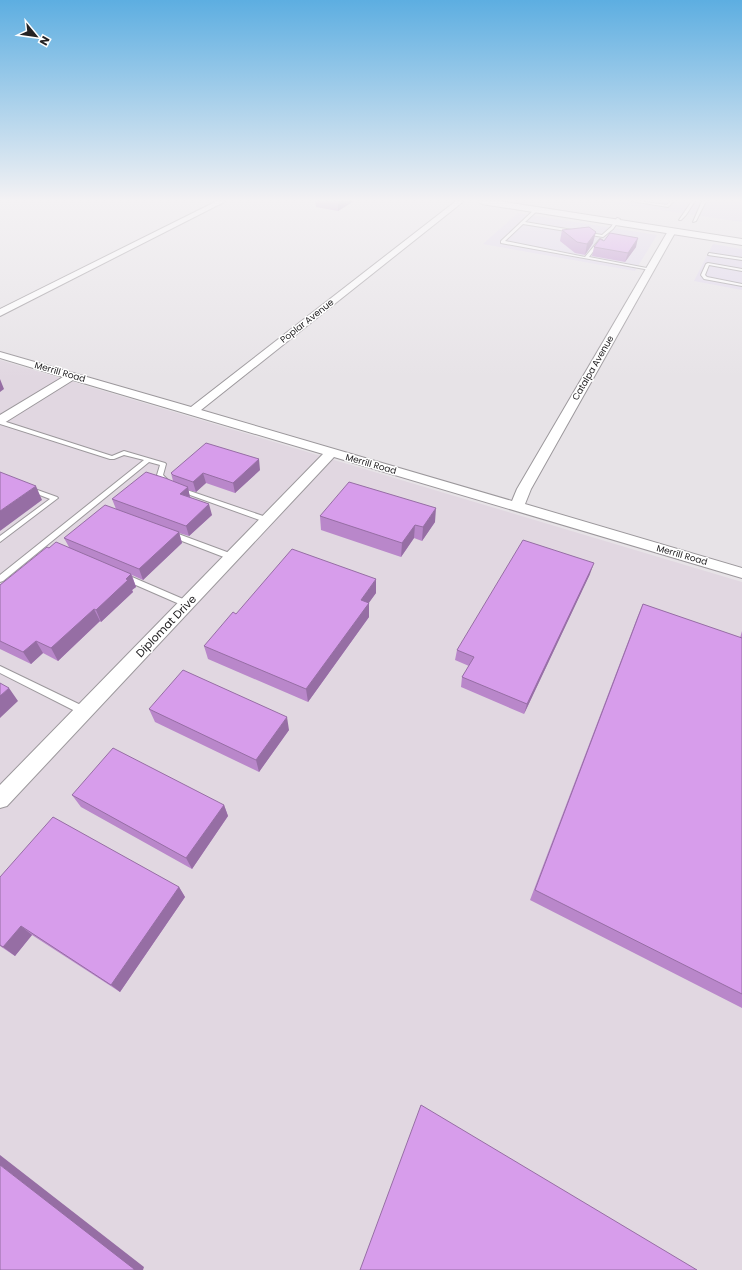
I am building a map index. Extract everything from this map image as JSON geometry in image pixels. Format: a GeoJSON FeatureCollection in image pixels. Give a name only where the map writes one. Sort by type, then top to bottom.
{"type":"FeatureCollection","features":[{"type":"Feature","properties":{"kind":"street"},"geometry":{"type":"LineString","coordinates":[[0,313],[105,260]]}},
{"type":"Feature","properties":{"kind":"street","name":"Poplar Avenue"},"geometry":{"type":"LineString","coordinates":[[193,411],[385,260]]}},
{"type":"Feature","properties":{"kind":"street","name":"Catalpa Avenue"},"geometry":{"type":"LineString","coordinates":[[517,506],[524,489],[655,260]]}},
{"type":"Feature","properties":{"kind":"street","name":"Merrill Road"},"geometry":{"type":"LineString","coordinates":[[0,355],[742,573]]}},
{"type":"Feature","properties":{"kind":"street"},"geometry":{"type":"LineString","coordinates":[[0,421],[72,376]]}},
{"type":"Feature","properties":{"kind":"street","name":"Diplomat Drive"},"geometry":{"type":"LineString","coordinates":[[0,799],[332,452]]}},
{"type":"Feature","properties":{"kind":"lane"},"geometry":{"type":"LineString","coordinates":[[599,260],[650,269]]}},
{"type":"Feature","properties":{"kind":"lane"},"geometry":{"type":"LineString","coordinates":[[742,270],[708,264],[703,276],[706,278],[742,285]]}},
{"type":"Feature","properties":{"kind":"lane"},"geometry":{"type":"LineString","coordinates":[[0,421],[112,458],[124,453],[163,464],[160,475],[173,488],[267,520]]}},
{"type":"Feature","properties":{"kind":"lane"},"geometry":{"type":"LineString","coordinates":[[0,579],[49,544],[92,505],[148,460]]}},
{"type":"Feature","properties":{"kind":"lane"},"geometry":{"type":"LineString","coordinates":[[0,540],[55,498],[20,486]]}},
{"type":"Feature","properties":{"kind":"lane"},"geometry":{"type":"LineString","coordinates":[[92,505],[100,508]]}},
{"type":"Feature","properties":{"kind":"lane"},"geometry":{"type":"LineString","coordinates":[[166,532],[232,557]]}},
{"type":"Feature","properties":{"kind":"lane"},"geometry":{"type":"LineString","coordinates":[[116,573],[187,604]]}},
{"type":"Feature","properties":{"kind":"lane"},"geometry":{"type":"LineString","coordinates":[[0,669],[84,711]]}},
{"type":"Feature","properties":{"kind":"shaded area"},"geometry":{"type":"Polygon","coordinates":[[[575,260],[642,260],[635,271],[575,260]]]}},
{"type":"Feature","properties":{"kind":"shaded area"},"geometry":{"type":"Polygon","coordinates":[[[705,260],[742,260],[742,290],[694,281],[705,260]]]}},
{"type":"Feature","properties":{"kind":"shaded area"},"geometry":{"type":"Polygon","coordinates":[[[0,360],[742,582],[742,1270],[0,1270],[0,360]]]}},
{"type":"Feature","properties":{"kind":"building"},"geometry":{"type":"Polygon","coordinates":[[[206,443],[259,459],[233,483],[203,473],[193,482],[171,473],[206,443]]]}},
{"type":"Feature","properties":{"kind":"building"},"geometry":{"type":"Polygon","coordinates":[[[0,472],[36,486],[0,511],[0,472]]]}},
{"type":"Feature","properties":{"kind":"building"},"geometry":{"type":"Polygon","coordinates":[[[146,472],[188,487],[180,494],[209,504],[186,526],[112,499],[146,472]]]}},
{"type":"Feature","properties":{"kind":"building"},"geometry":{"type":"Polygon","coordinates":[[[349,482],[436,508],[423,527],[415,525],[402,543],[320,516],[349,482]]]}},
{"type":"Feature","properties":{"kind":"building"},"geometry":{"type":"Polygon","coordinates":[[[105,505],[179,532],[139,569],[64,538],[105,505]]]}},
{"type":"Feature","properties":{"kind":"building"},"geometry":{"type":"Polygon","coordinates":[[[523,540],[594,563],[527,704],[462,677],[474,657],[457,650],[523,540]]]}},
{"type":"Feature","properties":{"kind":"building"},"geometry":{"type":"Polygon","coordinates":[[[56,542],[131,574],[126,579],[128,580],[96,610],[94,609],[51,648],[36,641],[23,652],[0,641],[0,585],[47,547],[49,548],[56,542]]]}},
{"type":"Feature","properties":{"kind":"building"},"geometry":{"type":"Polygon","coordinates":[[[292,549],[376,579],[361,600],[369,603],[306,689],[204,646],[233,612],[236,614],[292,549]]]}},
{"type":"Feature","properties":{"kind":"building"},"geometry":{"type":"Polygon","coordinates":[[[643,604],[742,638],[742,994],[535,890],[643,604]]]}},
{"type":"Feature","properties":{"kind":"building"},"geometry":{"type":"Polygon","coordinates":[[[183,670],[287,717],[256,760],[149,709],[183,670]]]}},
{"type":"Feature","properties":{"kind":"building"},"geometry":{"type":"Polygon","coordinates":[[[0,683],[9,688],[0,696],[0,683]]]}},
{"type":"Feature","properties":{"kind":"building"},"geometry":{"type":"Polygon","coordinates":[[[113,748],[224,805],[186,858],[72,795],[113,748]]]}},
{"type":"Feature","properties":{"kind":"building"},"geometry":{"type":"Polygon","coordinates":[[[53,817],[179,887],[111,985],[21,926],[3,947],[0,945],[0,877],[53,817]]]}},
{"type":"Feature","properties":{"kind":"building"},"geometry":{"type":"Polygon","coordinates":[[[421,1105],[697,1270],[360,1270],[421,1105]]]}},
{"type":"Feature","properties":{"kind":"building"},"geometry":{"type":"Polygon","coordinates":[[[0,1165],[134,1269],[134,1270],[0,1270],[0,1165]]]}}]}
